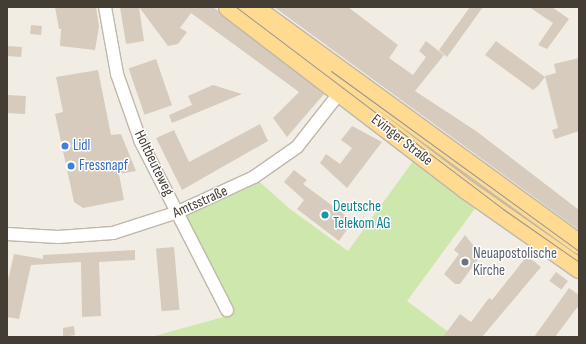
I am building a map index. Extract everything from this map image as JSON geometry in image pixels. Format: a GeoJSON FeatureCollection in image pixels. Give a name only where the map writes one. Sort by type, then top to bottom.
{"type":"FeatureCollection","features":[{"type":"Feature","properties":{"kind":"main road","name":"Evinger Straße"},"geometry":{"type":"LineString","coordinates":[[228,7],[346,85],[579,244]]}},
{"type":"Feature","properties":{"kind":"main road","name":"Evinger Straße"},"geometry":{"type":"LineString","coordinates":[[253,7],[466,189],[579,268]]}},
{"type":"Feature","properties":{"kind":"street","name":"Holtbeuteweg"},"geometry":{"type":"LineString","coordinates":[[104,7],[117,74],[141,142],[227,310]]}},
{"type":"Feature","properties":{"kind":"street","name":"Amtsstraße"},"geometry":{"type":"LineString","coordinates":[[7,234],[58,237],[114,233],[178,212],[254,177],[297,147],[346,85]]}},
{"type":"Feature","properties":{"kind":"green space"},"geometry":{"type":"Polygon","coordinates":[[[416,157],[479,203],[407,301],[455,337],[151,337],[227,316],[178,212],[254,177],[290,209],[348,251],[416,157]]]}},
{"type":"Feature","properties":{"kind":"building"},"geometry":{"type":"Polygon","coordinates":[[[55,7],[96,7],[99,27],[95,50],[60,46],[61,29],[59,29],[55,7]]]}},
{"type":"Feature","properties":{"kind":"building"},"geometry":{"type":"Polygon","coordinates":[[[120,7],[139,7],[144,41],[126,44],[120,7]]]}},
{"type":"Feature","properties":{"kind":"building"},"geometry":{"type":"Polygon","coordinates":[[[139,7],[213,7],[324,94],[287,137],[273,118],[299,92],[191,13],[180,28],[187,32],[178,44],[168,46],[139,7]]]}},
{"type":"Feature","properties":{"kind":"building"},"geometry":{"type":"Polygon","coordinates":[[[274,7],[348,7],[398,45],[389,58],[413,75],[426,57],[419,51],[426,41],[444,55],[415,91],[476,131],[579,210],[579,230],[274,7]]]}},
{"type":"Feature","properties":{"kind":"building"},"geometry":{"type":"Polygon","coordinates":[[[470,7],[483,7],[447,57],[439,50],[470,7]]]}},
{"type":"Feature","properties":{"kind":"building"},"geometry":{"type":"Polygon","coordinates":[[[529,7],[552,7],[569,19],[547,49],[538,45],[553,23],[529,7]]]}},
{"type":"Feature","properties":{"kind":"building"},"geometry":{"type":"Polygon","coordinates":[[[31,25],[42,26],[41,35],[30,34],[31,25]]]}},
{"type":"Feature","properties":{"kind":"building"},"geometry":{"type":"Polygon","coordinates":[[[496,41],[545,77],[538,86],[533,90],[485,55],[496,41]]]}},
{"type":"Feature","properties":{"kind":"building"},"geometry":{"type":"Polygon","coordinates":[[[7,46],[22,47],[21,57],[7,56],[7,46]]]}},
{"type":"Feature","properties":{"kind":"building"},"geometry":{"type":"Polygon","coordinates":[[[579,58],[579,131],[555,139],[552,130],[558,128],[545,76],[556,73],[554,64],[579,58]]]}},
{"type":"Feature","properties":{"kind":"building"},"geometry":{"type":"Polygon","coordinates":[[[156,59],[172,105],[145,115],[129,68],[156,59]]]}},
{"type":"Feature","properties":{"kind":"building"},"geometry":{"type":"Polygon","coordinates":[[[98,70],[111,135],[121,134],[136,171],[119,174],[124,200],[83,208],[74,202],[55,114],[63,112],[56,77],[98,70]]]}},
{"type":"Feature","properties":{"kind":"building"},"geometry":{"type":"Polygon","coordinates":[[[213,85],[242,94],[172,123],[169,115],[192,105],[188,96],[213,85]]]}},
{"type":"Feature","properties":{"kind":"building"},"geometry":{"type":"Polygon","coordinates":[[[7,95],[26,96],[25,114],[7,113],[7,95]]]}},
{"type":"Feature","properties":{"kind":"building"},"geometry":{"type":"Polygon","coordinates":[[[260,124],[268,141],[182,190],[156,138],[174,130],[189,162],[260,124]]]}},
{"type":"Feature","properties":{"kind":"building"},"geometry":{"type":"Polygon","coordinates":[[[352,126],[382,142],[347,188],[320,163],[326,154],[340,164],[352,148],[341,140],[352,126]]]}},
{"type":"Feature","properties":{"kind":"building","name":"Deutsche Telekom AG"},"geometry":{"type":"Polygon","coordinates":[[[294,170],[307,180],[303,184],[353,221],[339,241],[297,209],[304,200],[284,182],[294,170]]]}},
{"type":"Feature","properties":{"kind":"building","name":"Neuapostolische Kirche"},"geometry":{"type":"Polygon","coordinates":[[[465,235],[481,255],[460,284],[455,284],[444,274],[459,254],[454,250],[465,235]]]}},
{"type":"Feature","properties":{"kind":"building"},"geometry":{"type":"Polygon","coordinates":[[[174,247],[179,310],[162,311],[156,249],[174,247]]]}},
{"type":"Feature","properties":{"kind":"building"},"geometry":{"type":"Polygon","coordinates":[[[135,250],[135,260],[99,262],[101,316],[82,317],[81,262],[31,265],[19,319],[7,317],[7,285],[14,254],[43,259],[43,255],[135,250]]]}},
{"type":"Feature","properties":{"kind":"building"},"geometry":{"type":"Polygon","coordinates":[[[527,256],[541,267],[482,337],[443,337],[460,314],[471,322],[489,298],[492,300],[527,256]]]}},
{"type":"Feature","properties":{"kind":"building"},"geometry":{"type":"Polygon","coordinates":[[[556,272],[568,281],[561,290],[549,281],[556,272]]]}},
{"type":"Feature","properties":{"kind":"building"},"geometry":{"type":"Polygon","coordinates":[[[569,288],[579,295],[579,305],[555,337],[534,337],[569,288]]]}},
{"type":"Feature","properties":{"kind":"building"},"geometry":{"type":"Polygon","coordinates":[[[74,326],[75,335],[63,337],[63,328],[74,326]]]}},
{"type":"Feature","properties":{"kind":"tram line"},"geometry":{"type":"LineString","coordinates":[[236,7],[503,209],[579,262]]}},
{"type":"Feature","properties":{"kind":"tram line"},"geometry":{"type":"LineString","coordinates":[[331,71],[579,251]]}},
{"type":"Feature","properties":{"kind":"place","name":"Lidl"},"geometry":{"type":"Point","coordinates":[65,146]}},
{"type":"Feature","properties":{"kind":"place","name":"Fressnapf"},"geometry":{"type":"Point","coordinates":[71,166]}},
{"type":"Feature","properties":{"kind":"place","name":"Deutsche Telekom AG"},"geometry":{"type":"Point","coordinates":[325,215]}},
{"type":"Feature","properties":{"kind":"place","name":"Neuapostolische Kirche"},"geometry":{"type":"Point","coordinates":[465,262]}}]}
